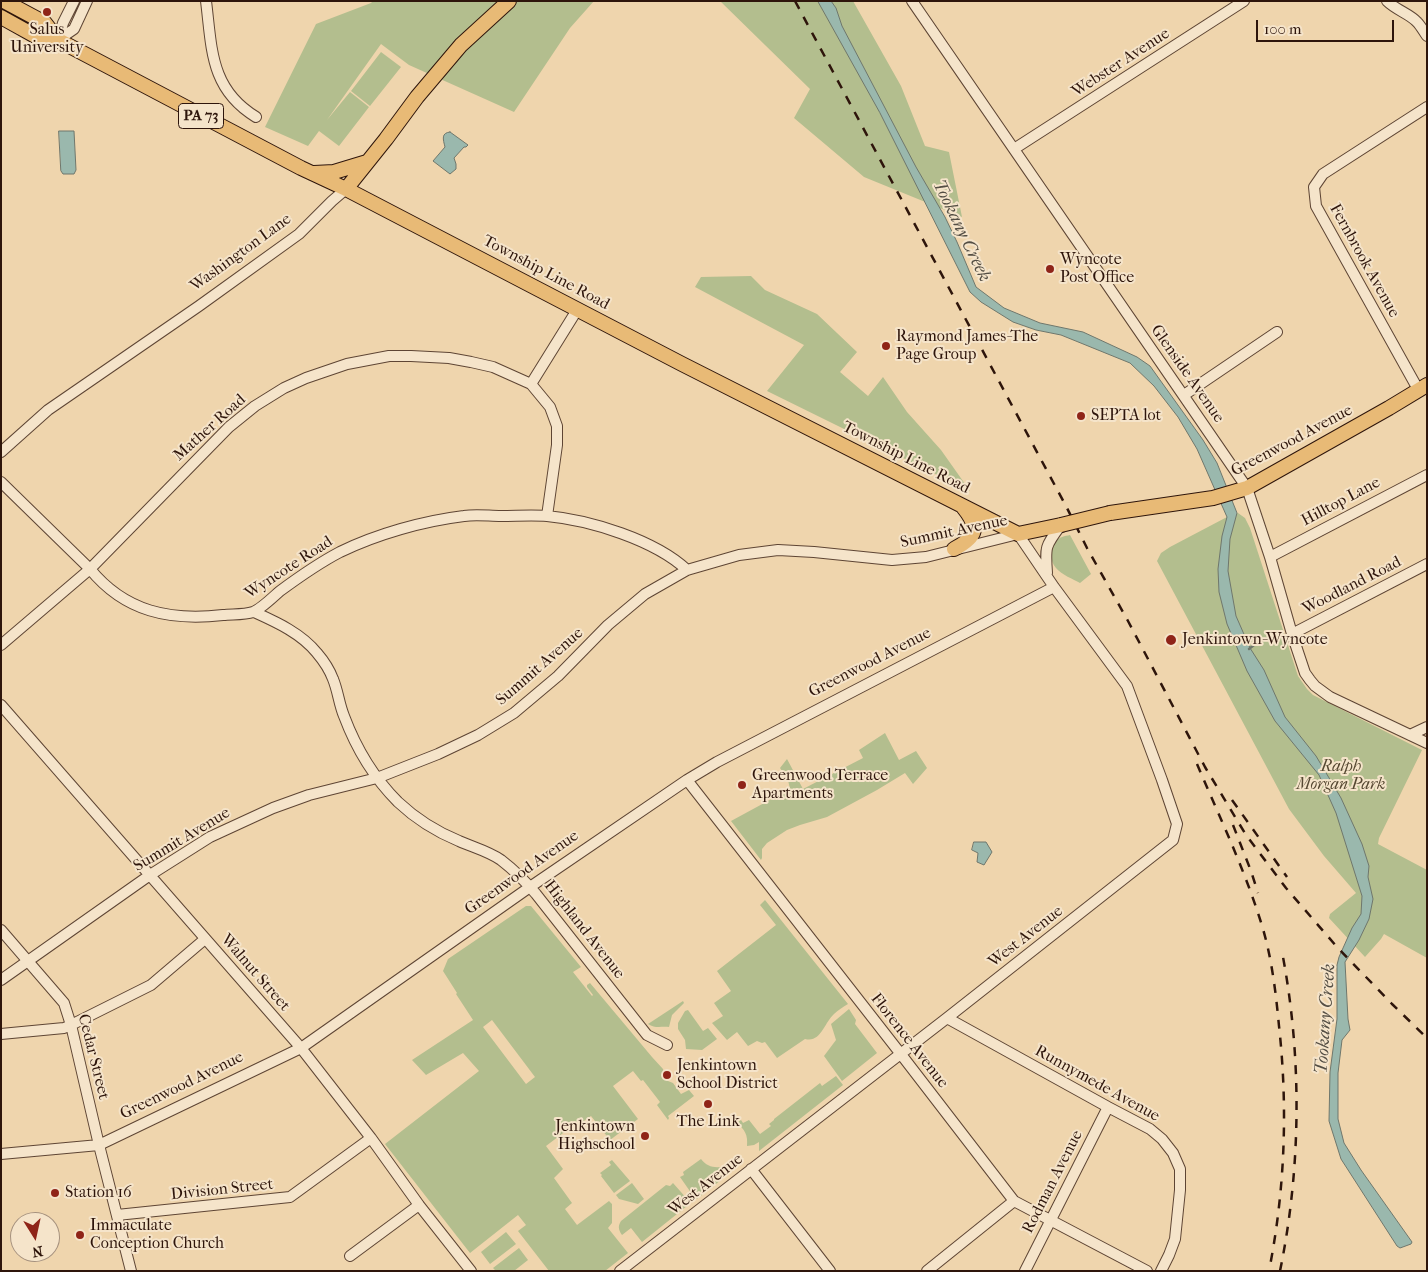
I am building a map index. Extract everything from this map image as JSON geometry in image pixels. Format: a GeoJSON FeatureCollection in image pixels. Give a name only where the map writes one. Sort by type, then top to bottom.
{"type":"FeatureCollection","features":[{"type":"Feature","properties":{"kind":"main road","name":"Township Line Road"},"geometry":{"type":"LineString","coordinates":[[4,1],[45,23],[58,40]]}},
{"type":"Feature","properties":{"kind":"main road","name":"Washington Lane"},"geometry":{"type":"LineString","coordinates":[[346,188],[417,97],[461,45],[509,1]]}},
{"type":"Feature","properties":{"kind":"main road","name":"Township Line Road"},"geometry":{"type":"LineString","coordinates":[[1,18],[37,37],[58,40],[311,173],[346,188],[577,310],[1018,534]]}},
{"type":"Feature","properties":{"kind":"main road"},"geometry":{"type":"LineString","coordinates":[[311,173],[334,172],[367,162]]}},
{"type":"Feature","properties":{"kind":"main road","name":"Greenwood Avenue"},"geometry":{"type":"LineString","coordinates":[[1018,534],[1110,514],[1212,498],[1247,488],[1423,388]]}},
{"type":"Feature","properties":{"kind":"main road"},"geometry":{"type":"LineString","coordinates":[[954,549],[968,542],[974,531],[970,516],[962,507]]}},
{"type":"Feature","properties":{"kind":"street"},"geometry":{"type":"LineString","coordinates":[[58,40],[74,1]]}},
{"type":"Feature","properties":{"kind":"street"},"geometry":{"type":"LineString","coordinates":[[58,40],[74,29],[87,1]]}},
{"type":"Feature","properties":{"kind":"street"},"geometry":{"type":"LineString","coordinates":[[206,1],[212,55],[217,72],[235,100],[246,111],[256,117]]}},
{"type":"Feature","properties":{"kind":"street","name":"Glenside Avenue"},"geometry":{"type":"LineString","coordinates":[[912,1],[1247,488],[1305,673],[1315,686],[1330,697],[1427,743]]}},
{"type":"Feature","properties":{"kind":"street","name":"Webster Avenue"},"geometry":{"type":"LineString","coordinates":[[1014,149],[1244,1]]}},
{"type":"Feature","properties":{"kind":"street"},"geometry":{"type":"LineString","coordinates":[[1386,1],[1394,8],[1410,16],[1427,36]]}},
{"type":"Feature","properties":{"kind":"street","name":"Fernbrook Avenue"},"geometry":{"type":"LineString","coordinates":[[1423,388],[1316,206],[1314,187],[1323,174],[1427,107]]}},
{"type":"Feature","properties":{"kind":"street","name":"Washington Lane"},"geometry":{"type":"LineString","coordinates":[[1,452],[48,410],[199,306],[299,234],[346,188]]}},
{"type":"Feature","properties":{"kind":"street"},"geometry":{"type":"LineString","coordinates":[[531,384],[577,310]]}},
{"type":"Feature","properties":{"kind":"street"},"geometry":{"type":"LineString","coordinates":[[1184,395],[1277,332]]}},
{"type":"Feature","properties":{"kind":"street","name":"Mather Road"},"geometry":{"type":"LineString","coordinates":[[1,645],[90,569],[229,427],[255,406],[284,388],[306,378],[347,364],[389,356],[449,358],[493,367],[531,384],[550,407],[556,426],[557,445],[546,516]]}},
{"type":"Feature","properties":{"kind":"street","name":"Hilltop Lane"},"geometry":{"type":"LineString","coordinates":[[1270,557],[1427,475]]}},
{"type":"Feature","properties":{"kind":"street","name":"Wyncote Road"},"geometry":{"type":"LineString","coordinates":[[1,482],[114,593],[132,604],[154,612],[177,616],[201,617],[254,612],[307,572],[340,552],[376,537],[424,523],[464,516],[546,516],[590,524],[642,543],[677,561],[687,570]]}},
{"type":"Feature","properties":{"kind":"street"},"geometry":{"type":"LineString","coordinates":[[1047,574],[1046,549],[1061,525]]}},
{"type":"Feature","properties":{"kind":"street","name":"Summit Avenue"},"geometry":{"type":"LineString","coordinates":[[1,980],[150,875],[210,838],[269,810],[308,795],[377,778],[478,736],[514,713],[564,671],[608,626],[645,594],[687,570],[739,555],[778,550],[892,560],[926,557],[1018,534]]}},
{"type":"Feature","properties":{"kind":"street","name":"West Avenue"},"geometry":{"type":"LineString","coordinates":[[620,1271],[1174,840],[1177,824],[1127,686],[1018,534]]}},
{"type":"Feature","properties":{"kind":"street","name":"Woodland Road"},"geometry":{"type":"LineString","coordinates":[[1292,634],[1427,564]]}},
{"type":"Feature","properties":{"kind":"street","name":"Greenwood Avenue"},"geometry":{"type":"LineString","coordinates":[[1,1154],[99,1145],[301,1048],[530,887],[687,780],[717,762],[1054,586]]}},
{"type":"Feature","properties":{"kind":"street","name":"Highland Avenue"},"geometry":{"type":"LineString","coordinates":[[254,612],[302,638],[317,653],[333,678],[343,714],[355,742],[371,770],[398,802],[418,819],[457,840],[499,859],[518,874],[647,1034],[667,1045]]}},
{"type":"Feature","properties":{"kind":"street","name":"Walnut Street"},"geometry":{"type":"LineString","coordinates":[[1,705],[301,1048],[371,1138],[419,1205],[472,1271]]}},
{"type":"Feature","properties":{"kind":"street"},"geometry":{"type":"LineString","coordinates":[[1410,735],[1427,727]]}},
{"type":"Feature","properties":{"kind":"street","name":"Florence Avenue"},"geometry":{"type":"LineString","coordinates":[[687,780],[1014,1202],[1147,1271]]}},
{"type":"Feature","properties":{"kind":"street","name":"Cedar Street"},"geometry":{"type":"LineString","coordinates":[[1,930],[64,1003],[131,1271]]}},
{"type":"Feature","properties":{"kind":"street"},"geometry":{"type":"LineString","coordinates":[[1,1034],[64,1028],[71,1025],[151,985],[205,939]]}},
{"type":"Feature","properties":{"kind":"street","name":"Runnymede Avenue"},"geometry":{"type":"LineString","coordinates":[[947,1018],[1150,1129],[1162,1139],[1173,1153],[1180,1169],[1180,1190],[1175,1239],[1161,1271]]}},
{"type":"Feature","properties":{"kind":"street","name":"Rodman Avenue"},"geometry":{"type":"LineString","coordinates":[[1025,1271],[1108,1107]]}},
{"type":"Feature","properties":{"kind":"street","name":"Division Street"},"geometry":{"type":"LineString","coordinates":[[117,1215],[290,1197],[371,1138]]}},
{"type":"Feature","properties":{"kind":"street"},"geometry":{"type":"LineString","coordinates":[[751,1169],[830,1271]]}},
{"type":"Feature","properties":{"kind":"street"},"geometry":{"type":"LineString","coordinates":[[927,1271],[1014,1202]]}},
{"type":"Feature","properties":{"kind":"street"},"geometry":{"type":"LineString","coordinates":[[350,1256],[419,1205]]}},
{"type":"Feature","properties":{"kind":"green space"},"geometry":{"type":"Polygon","coordinates":[[[373,1],[594,1],[570,28],[514,112],[409,65],[381,44],[327,120],[350,92],[369,107],[339,146],[319,131],[308,146],[265,127],[316,24],[373,1]]]}},
{"type":"Feature","properties":{"kind":"green space"},"geometry":{"type":"Polygon","coordinates":[[[720,1],[853,1],[901,86],[925,146],[949,152],[962,217],[864,177],[794,118],[810,89],[720,1]]]}},
{"type":"Feature","properties":{"kind":"green space"},"geometry":{"type":"Polygon","coordinates":[[[381,52],[401,67],[370,106],[351,91],[381,52]]]}},
{"type":"Feature","properties":{"kind":"green space"},"geometry":{"type":"Polygon","coordinates":[[[751,276],[765,290],[817,314],[857,352],[840,372],[868,396],[883,377],[907,412],[941,450],[970,491],[767,391],[804,345],[695,287],[701,277],[751,276]]]}},
{"type":"Feature","properties":{"kind":"green space","name":"Ralph Morgan Park"},"geometry":{"type":"Polygon","coordinates":[[[1238,513],[1245,518],[1250,528],[1298,676],[1307,689],[1313,695],[1422,750],[1379,838],[1378,844],[1427,870],[1427,958],[1384,934],[1365,957],[1329,918],[1330,914],[1356,893],[1324,856],[1289,809],[1157,561],[1161,553],[1170,547],[1238,513]]]}},
{"type":"Feature","properties":{"kind":"green space"},"geometry":{"type":"Polygon","coordinates":[[[1070,535],[1091,574],[1080,583],[1064,575],[1058,570],[1051,559],[1051,551],[1055,542],[1060,538],[1070,535]]]}},
{"type":"Feature","properties":{"kind":"green space"},"geometry":{"type":"Polygon","coordinates":[[[885,733],[899,760],[916,751],[927,768],[913,784],[905,773],[827,817],[787,830],[767,843],[762,849],[761,860],[731,821],[790,789],[788,780],[780,768],[787,759],[803,789],[863,758],[859,750],[885,733]]]}},
{"type":"Feature","properties":{"kind":"green space"},"geometry":{"type":"Polygon","coordinates":[[[765,900],[848,1004],[834,1014],[819,1035],[815,1038],[805,1039],[777,1058],[765,1042],[757,1041],[748,1046],[737,1032],[727,1040],[712,1023],[723,1016],[714,1003],[731,991],[717,971],[776,925],[760,905],[765,900]]]}},
{"type":"Feature","properties":{"kind":"green space"},"geometry":{"type":"Polygon","coordinates":[[[526,906],[531,906],[581,967],[573,972],[592,996],[587,987],[590,983],[663,1069],[668,1081],[673,1083],[681,1094],[689,1090],[694,1096],[668,1116],[668,1120],[657,1105],[660,1102],[643,1080],[641,1081],[633,1071],[613,1086],[638,1119],[610,1140],[591,1116],[581,1123],[579,1121],[546,1146],[563,1169],[554,1178],[572,1203],[565,1209],[577,1225],[609,1201],[612,1204],[612,1223],[608,1228],[628,1253],[605,1271],[549,1271],[518,1231],[526,1225],[518,1215],[470,1253],[385,1144],[479,1071],[463,1053],[426,1075],[412,1060],[473,1020],[443,971],[448,959],[526,906]],[[492,1020],[483,1027],[526,1084],[535,1077],[492,1020]]]}},
{"type":"Feature","properties":{"kind":"green space"},"geometry":{"type":"Polygon","coordinates":[[[683,1001],[684,1003],[672,1015],[669,1027],[656,1027],[648,1024],[683,1001]]]}},
{"type":"Feature","properties":{"kind":"green space"},"geometry":{"type":"Polygon","coordinates":[[[849,1009],[856,1020],[855,1024],[877,1053],[842,1081],[824,1056],[836,1040],[831,1024],[849,1009]]]}},
{"type":"Feature","properties":{"kind":"green space"},"geometry":{"type":"Polygon","coordinates":[[[688,1010],[703,1031],[708,1028],[717,1039],[702,1050],[686,1049],[685,1040],[678,1029],[678,1023],[685,1011],[688,1010]]]}},
{"type":"Feature","properties":{"kind":"green space"},"geometry":{"type":"Polygon","coordinates":[[[836,1076],[843,1085],[759,1151],[759,1142],[747,1146],[745,1133],[736,1123],[741,1120],[743,1123],[749,1120],[760,1134],[771,1126],[769,1124],[774,1119],[820,1083],[822,1086],[836,1076]]]}},
{"type":"Feature","properties":{"kind":"green space"},"geometry":{"type":"Polygon","coordinates":[[[701,1159],[704,1163],[711,1166],[720,1167],[733,1164],[736,1168],[697,1199],[680,1177],[684,1175],[683,1172],[701,1159]]]}},
{"type":"Feature","properties":{"kind":"green space"},"geometry":{"type":"Polygon","coordinates":[[[612,1160],[630,1181],[614,1193],[600,1173],[611,1165],[609,1162],[612,1160]]]}},
{"type":"Feature","properties":{"kind":"green space"},"geometry":{"type":"Polygon","coordinates":[[[632,1183],[644,1199],[638,1204],[619,1199],[616,1195],[632,1183]]]}},
{"type":"Feature","properties":{"kind":"green space"},"geometry":{"type":"Polygon","coordinates":[[[673,1183],[688,1200],[687,1206],[642,1242],[631,1228],[622,1235],[619,1228],[621,1221],[666,1185],[670,1186],[673,1183]]]}},
{"type":"Feature","properties":{"kind":"green space"},"geometry":{"type":"Polygon","coordinates":[[[506,1232],[516,1244],[490,1264],[481,1252],[506,1232]]]}},
{"type":"Feature","properties":{"kind":"green space"},"geometry":{"type":"Polygon","coordinates":[[[519,1248],[528,1260],[514,1271],[496,1271],[493,1268],[519,1248]]]}},
{"type":"Feature","properties":{"kind":"water"},"geometry":{"type":"Polygon","coordinates":[[[818,1],[831,1],[836,8],[842,26],[916,167],[945,217],[976,287],[1004,308],[1040,323],[1083,332],[1137,357],[1150,366],[1203,440],[1217,463],[1237,513],[1230,539],[1228,571],[1236,616],[1250,648],[1264,670],[1285,717],[1316,756],[1341,798],[1362,844],[1369,866],[1368,877],[1373,899],[1369,919],[1359,940],[1345,962],[1350,1030],[1342,1040],[1338,1073],[1338,1119],[1344,1143],[1412,1242],[1411,1244],[1400,1248],[1397,1246],[1341,1159],[1329,1121],[1330,1072],[1337,1019],[1337,965],[1352,928],[1361,914],[1362,896],[1336,813],[1319,775],[1275,721],[1247,671],[1227,624],[1219,592],[1218,569],[1222,536],[1227,517],[1197,449],[1178,417],[1154,386],[1130,363],[1061,335],[1036,330],[1013,322],[981,302],[970,292],[880,113],[818,1]]]}},
{"type":"Feature","properties":{"kind":"water"},"geometry":{"type":"Polygon","coordinates":[[[59,131],[74,131],[76,170],[74,174],[63,174],[61,171],[59,131]]]}},
{"type":"Feature","properties":{"kind":"water"},"geometry":{"type":"Polygon","coordinates":[[[450,132],[468,145],[454,158],[456,169],[450,174],[433,161],[445,147],[444,135],[450,132]]]}},
{"type":"Feature","properties":{"kind":"water"},"geometry":{"type":"Polygon","coordinates":[[[974,842],[986,842],[992,852],[984,865],[977,862],[978,853],[972,850],[974,842]]]}},
{"type":"Feature","properties":{"kind":"waterway"},"geometry":{"type":"LineString","coordinates":[[1249,649],[1259,641],[1281,635]]}},
{"type":"Feature","properties":{"kind":"railway"},"geometry":{"type":"LineString","coordinates":[[795,1],[1205,767],[1246,835],[1286,888],[1337,947],[1427,1038]]}},
{"type":"Feature","properties":{"kind":"railway"},"geometry":{"type":"LineString","coordinates":[[1197,764],[1249,887],[1263,929],[1273,977],[1282,1057],[1284,1118],[1282,1180],[1269,1271]]}},
{"type":"Feature","properties":{"kind":"railway"},"geometry":{"type":"LineString","coordinates":[[1232,800],[1287,877]]}},
{"type":"Feature","properties":{"kind":"railway"},"geometry":{"type":"LineString","coordinates":[[1233,825],[1258,893]]}},
{"type":"Feature","properties":{"kind":"railway"},"geometry":{"type":"LineString","coordinates":[[1280,1271],[1292,1193],[1296,1114],[1294,1035],[1283,957]]}},
{"type":"Feature","properties":{"kind":"place","name":"Salus University"},"geometry":{"type":"Point","coordinates":[47,12]}},
{"type":"Feature","properties":{"kind":"place","name":"Wyncote Post Office"},"geometry":{"type":"Point","coordinates":[1050,269]}},
{"type":"Feature","properties":{"kind":"place","name":"Raymond James-The Page Group"},"geometry":{"type":"Point","coordinates":[886,346]}},
{"type":"Feature","properties":{"kind":"place","name":"SEPTA lot"},"geometry":{"type":"Point","coordinates":[1081,416]}},
{"type":"Feature","properties":{"kind":"place","name":"Jenkintown-Wyncote"},"geometry":{"type":"Point","coordinates":[1171,640]}},
{"type":"Feature","properties":{"kind":"place","name":"Greenwood Terrace Apartments"},"geometry":{"type":"Point","coordinates":[742,785]}},
{"type":"Feature","properties":{"kind":"place","name":"Jenkintown School District"},"geometry":{"type":"Point","coordinates":[667,1075]}},
{"type":"Feature","properties":{"kind":"place","name":"The Link"},"geometry":{"type":"Point","coordinates":[708,1104]}},
{"type":"Feature","properties":{"kind":"place","name":"Jenkintown Highschool"},"geometry":{"type":"Point","coordinates":[645,1136]}},
{"type":"Feature","properties":{"kind":"place","name":"Station 16"},"geometry":{"type":"Point","coordinates":[55,1193]}},
{"type":"Feature","properties":{"kind":"place","name":"Immaculate Conception Church"},"geometry":{"type":"Point","coordinates":[80,1235]}},
{"type":"Feature","properties":{"kind":"water label","name":"Tookany Creek"},"geometry":{"type":"Point","coordinates":[961,231]}},
{"type":"Feature","properties":{"kind":"water label","name":"Tookany Creek"},"geometry":{"type":"Point","coordinates":[1326,1019]}}]}
